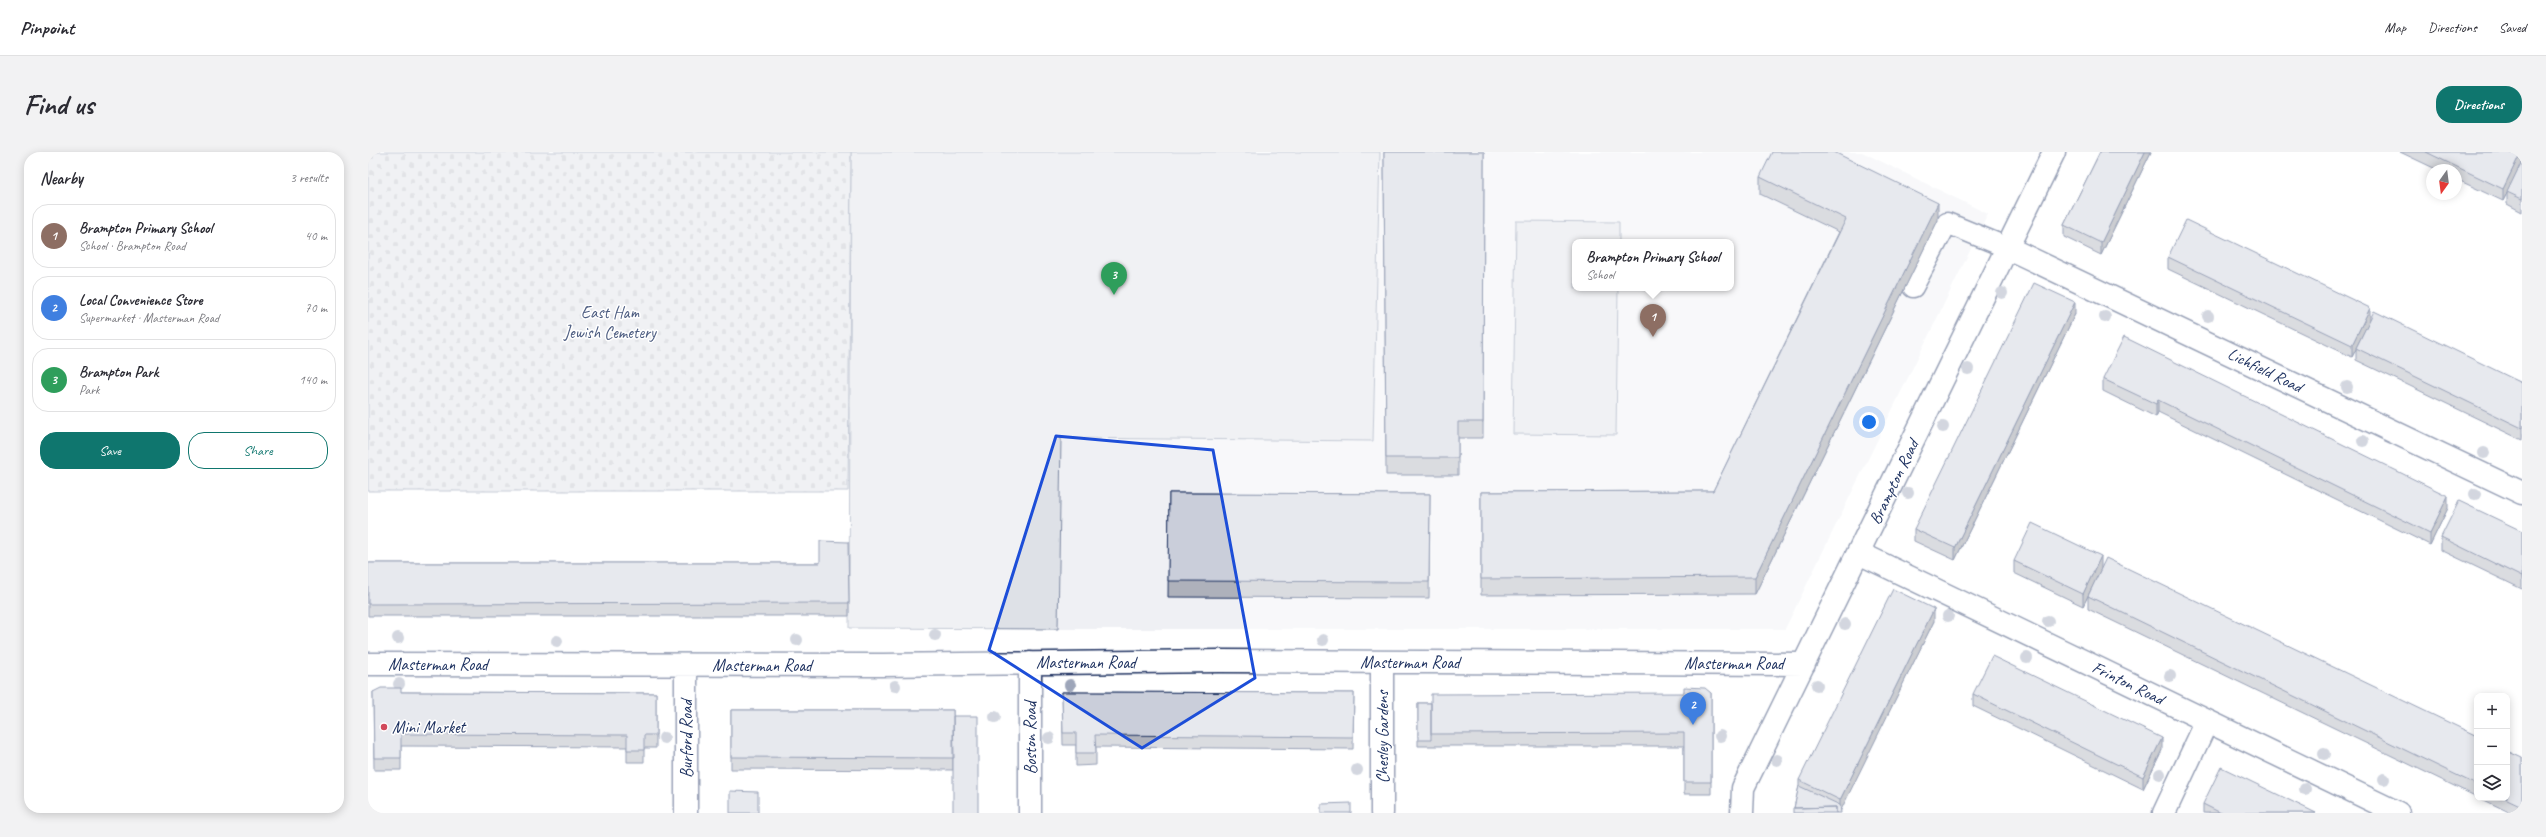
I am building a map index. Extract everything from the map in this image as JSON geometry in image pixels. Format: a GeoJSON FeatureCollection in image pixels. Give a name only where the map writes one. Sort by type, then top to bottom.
{"type":"FeatureCollection","features":[{"type":"Feature","properties":{"kind":"street","name":"Brampton Road"},"geometry":{"type":"LineString","coordinates":[[1742,813],[1744,788],[2054,152]]}},
{"type":"Feature","properties":{"kind":"street","name":"Lichfield Road"},"geometry":{"type":"LineString","coordinates":[[2008,248],[2522,493]]}},
{"type":"Feature","properties":{"kind":"street","name":"Frinton Road"},"geometry":{"type":"LineString","coordinates":[[1859,553],[2398,813]]}},
{"type":"Feature","properties":{"kind":"street","name":"Masterman Road"},"geometry":{"type":"LineString","coordinates":[[368,664],[686,665],[1382,662],[1804,664]]}},
{"type":"Feature","properties":{"kind":"street","name":"Chesley Gardens"},"geometry":{"type":"LineString","coordinates":[[1382,662],[1382,813]]}},
{"type":"Feature","properties":{"kind":"street","name":"Boston Road"},"geometry":{"type":"LineString","coordinates":[[1030,663],[1030,813]]}},
{"type":"Feature","properties":{"kind":"street","name":"Burford Road"},"geometry":{"type":"LineString","coordinates":[[686,665],[686,813]]}},
{"type":"Feature","properties":{"kind":"street"},"geometry":{"type":"LineString","coordinates":[[2164,813],[2207,721]]}},
{"type":"Feature","properties":{"kind":"lane"},"geometry":{"type":"LineString","coordinates":[[1913,287],[1947,224],[2008,248]]}},
{"type":"Feature","properties":{"kind":"highlighted area"},"geometry":{"type":"Polygon","coordinates":[[[1056,436],[1213,450],[1255,678],[1142,748],[989,650],[1056,436]]]}},
{"type":"Feature","properties":{"kind":"shaded area"},"geometry":{"type":"Polygon","coordinates":[[[1380,152],[1862,152],[1988,214],[1785,629],[1058,629],[1061,438],[1373,441],[1380,152]]]}},
{"type":"Feature","properties":{"kind":"green space","name":"East Ham Jewish Cemetery"},"geometry":{"type":"Polygon","coordinates":[[[368,152],[851,152],[848,491],[368,491],[368,152]]]}},
{"type":"Feature","properties":{"kind":"green space"},"geometry":{"type":"Polygon","coordinates":[[[851,152],[1380,152],[1373,441],[1061,438],[1058,629],[849,628],[851,152]]]}},
{"type":"Feature","properties":{"kind":"green space"},"geometry":{"type":"Polygon","coordinates":[[[1516,221],[1619,222],[1619,239],[1572,239],[1572,291],[1618,291],[1616,435],[1513,434],[1516,221]]]}},
{"type":"Feature","properties":{"kind":"building"},"geometry":{"type":"Polygon","coordinates":[[[1384,152],[1484,152],[1483,422],[1458,422],[1458,458],[1386,458],[1384,152]]]}},
{"type":"Feature","properties":{"kind":"building"},"geometry":{"type":"Polygon","coordinates":[[[1772,152],[1834,152],[1938,203],[1755,577],[1481,579],[1481,492],[1713,491],[1846,219],[1760,177],[1772,152]]]}},
{"type":"Feature","properties":{"kind":"building"},"geometry":{"type":"Polygon","coordinates":[[[2100,152],[2145,152],[2101,243],[2064,225],[2100,152]]]}},
{"type":"Feature","properties":{"kind":"building"},"geometry":{"type":"Polygon","coordinates":[[[2426,152],[2521,152],[2503,189],[2462,169],[2462,164],[2451,164],[2426,152]]]}},
{"type":"Feature","properties":{"kind":"building"},"geometry":{"type":"Polygon","coordinates":[[[2522,161],[2522,199],[2507,192],[2522,161]]]}},
{"type":"Feature","properties":{"kind":"building"},"geometry":{"type":"Polygon","coordinates":[[[2186,220],[2370,308],[2352,345],[2168,257],[2186,220]]]}},
{"type":"Feature","properties":{"kind":"building"},"geometry":{"type":"Polygon","coordinates":[[[2034,283],[2075,302],[1955,548],[1914,529],[2034,283]]]}},
{"type":"Feature","properties":{"kind":"building"},"geometry":{"type":"Polygon","coordinates":[[[2374,311],[2522,383],[2522,428],[2356,348],[2374,311]]]}},
{"type":"Feature","properties":{"kind":"building"},"geometry":{"type":"Polygon","coordinates":[[[2124,337],[2448,496],[2430,533],[2158,400],[2156,404],[2103,379],[2124,337]]]}},
{"type":"Feature","properties":{"kind":"building"},"geometry":{"type":"Polygon","coordinates":[[[1169,493],[1430,494],[1429,582],[1168,581],[1169,493]]]}},
{"type":"Feature","properties":{"kind":"building"},"geometry":{"type":"Polygon","coordinates":[[[2459,501],[2522,531],[2522,577],[2441,537],[2459,501]]]}},
{"type":"Feature","properties":{"kind":"building"},"geometry":{"type":"Polygon","coordinates":[[[2032,523],[2101,556],[2083,594],[2014,561],[2032,523]]]}},
{"type":"Feature","properties":{"kind":"building"},"geometry":{"type":"Polygon","coordinates":[[[820,541],[848,542],[849,603],[368,604],[368,563],[820,563],[820,541]]]}},
{"type":"Feature","properties":{"kind":"building"},"geometry":{"type":"Polygon","coordinates":[[[2106,558],[2474,735],[2474,784],[2088,596],[2106,558]]]}},
{"type":"Feature","properties":{"kind":"building"},"geometry":{"type":"Polygon","coordinates":[[[1893,589],[1934,609],[1840,800],[1799,780],[1893,589]]]}},
{"type":"Feature","properties":{"kind":"building"},"geometry":{"type":"Polygon","coordinates":[[[1992,656],[2162,738],[2143,777],[1973,694],[1992,656]]]}},
{"type":"Feature","properties":{"kind":"building"},"geometry":{"type":"Polygon","coordinates":[[[1684,687],[1705,688],[1711,693],[1711,782],[1684,782],[1684,733],[1431,734],[1431,694],[1684,693],[1684,687]]]}},
{"type":"Feature","properties":{"kind":"building"},"geometry":{"type":"Polygon","coordinates":[[[381,688],[401,688],[401,692],[656,693],[656,735],[644,735],[644,750],[627,750],[627,735],[401,734],[401,758],[374,758],[373,692],[381,688]]]}},
{"type":"Feature","properties":{"kind":"building"},"geometry":{"type":"Polygon","coordinates":[[[1062,692],[1354,693],[1353,737],[1095,735],[1096,753],[1076,753],[1076,733],[1063,733],[1062,692]]]}},
{"type":"Feature","properties":{"kind":"building"},"geometry":{"type":"Polygon","coordinates":[[[1418,703],[1431,703],[1431,740],[1418,740],[1418,703]]]}},
{"type":"Feature","properties":{"kind":"building"},"geometry":{"type":"Polygon","coordinates":[[[731,710],[953,710],[954,758],[731,757],[731,710]]]}},
{"type":"Feature","properties":{"kind":"building"},"geometry":{"type":"Polygon","coordinates":[[[953,716],[978,716],[978,813],[953,813],[953,716]]]}},
{"type":"Feature","properties":{"kind":"building"},"geometry":{"type":"Polygon","coordinates":[[[2510,752],[2522,758],[2522,806],[2510,800],[2510,752]]]}},
{"type":"Feature","properties":{"kind":"building"},"geometry":{"type":"Polygon","coordinates":[[[2221,767],[2316,813],[2221,813],[2203,804],[2221,767]]]}},
{"type":"Feature","properties":{"kind":"building"},"geometry":{"type":"Polygon","coordinates":[[[1799,786],[1840,805],[1841,813],[1836,813],[1836,807],[1794,808],[1799,786]]]}},
{"type":"Feature","properties":{"kind":"building"},"geometry":{"type":"Polygon","coordinates":[[[730,791],[758,792],[758,813],[730,813],[730,791]]]}},
{"type":"Feature","properties":{"kind":"building"},"geometry":{"type":"Polygon","coordinates":[[[1351,803],[1351,813],[1321,813],[1321,804],[1351,803]]]}},
{"type":"Feature","properties":{"kind":"building"},"geometry":{"type":"Polygon","coordinates":[[[1836,807],[1836,813],[1793,813],[1793,808],[1836,807]]]}},
{"type":"Feature","properties":{"kind":"place","name":"Brampton Park"},"geometry":{"type":"Point","coordinates":[1114,295]}},
{"type":"Feature","properties":{"kind":"place","name":"Brampton Primary School"},"geometry":{"type":"Point","coordinates":[1653,337]}},
{"type":"Feature","properties":{"kind":"place","name":"Local Convenience Store"},"geometry":{"type":"Point","coordinates":[1693,725]}},
{"type":"Feature","properties":{"kind":"place","name":"Mini Market"},"geometry":{"type":"Point","coordinates":[384,727]}}]}
